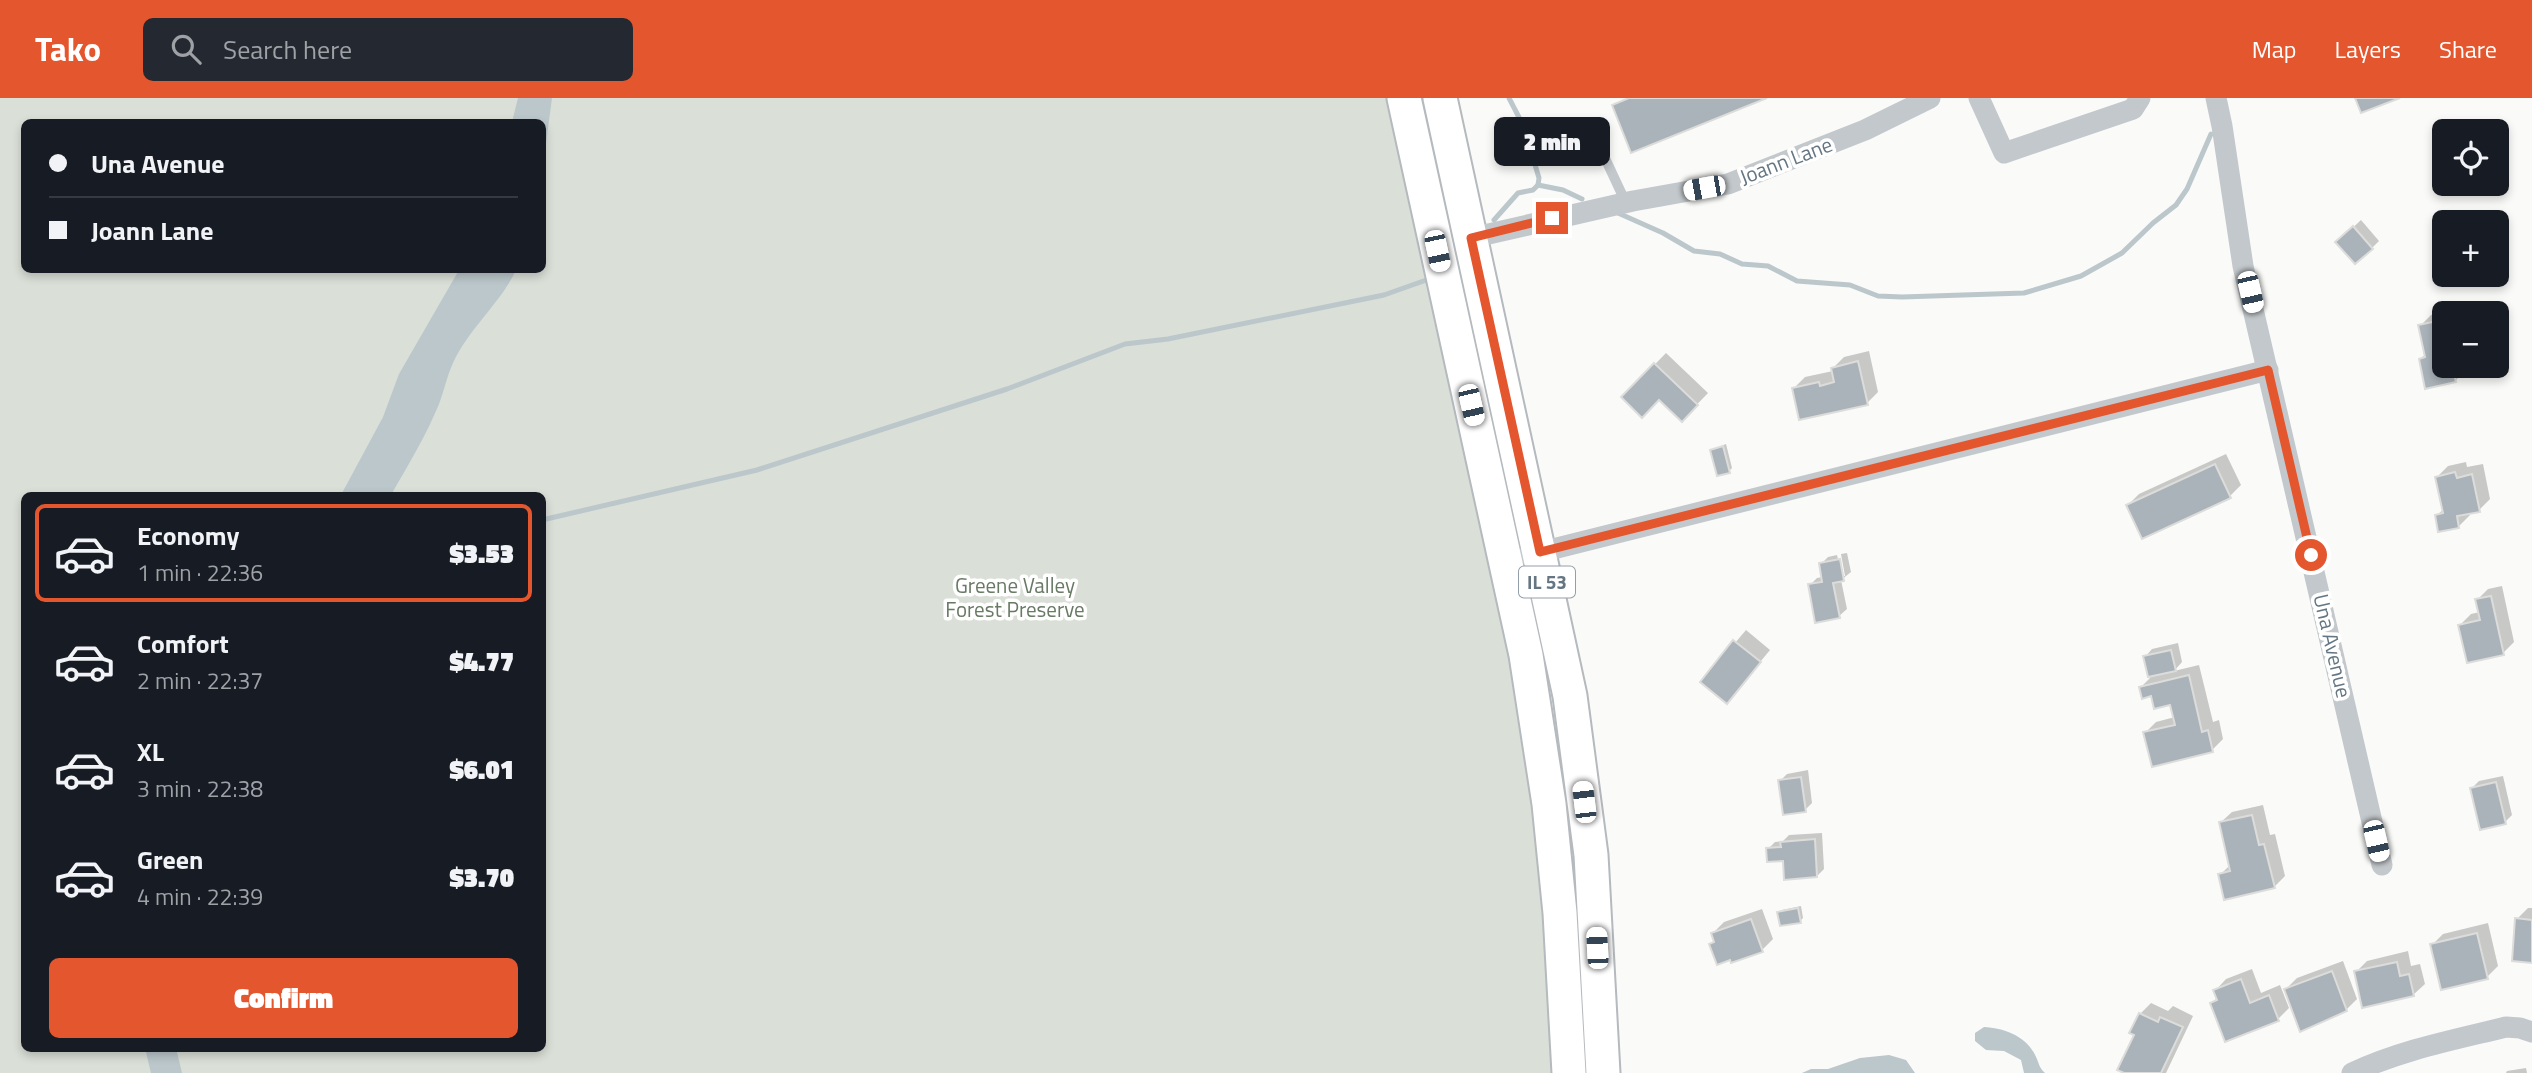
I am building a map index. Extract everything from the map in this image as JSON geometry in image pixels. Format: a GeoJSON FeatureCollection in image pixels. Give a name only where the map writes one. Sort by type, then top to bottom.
{"type":"FeatureCollection","features":[{"type":"Feature","properties":{"kind":"main road","name":"IL 53"},"geometry":{"type":"LineString","coordinates":[[1405,98],[1526,655],[1549,804],[1560,913],[1569,1073]]}},
{"type":"Feature","properties":{"kind":"main road","name":"IL 53"},"geometry":{"type":"LineString","coordinates":[[1440,98],[1570,696],[1591,855],[1603,1073]]}},
{"type":"Feature","properties":{"kind":"street","name":"Joann Lane"},"geometry":{"type":"LineString","coordinates":[[1471,238],[1626,203],[1728,184],[1865,130],[1930,98]]}},
{"type":"Feature","properties":{"kind":"street"},"geometry":{"type":"LineString","coordinates":[[1979,98],[2004,153],[2133,109],[2140,98]]}},
{"type":"Feature","properties":{"kind":"street","name":"Una Avenue"},"geometry":{"type":"LineString","coordinates":[[2216,98],[2244,266],[2382,865]]}},
{"type":"Feature","properties":{"kind":"street"},"geometry":{"type":"LineString","coordinates":[[1507,560],[2268,370]]}},
{"type":"Feature","properties":{"kind":"street"},"geometry":{"type":"LineString","coordinates":[[2352,1073],[2417,1048],[2505,1027],[2532,1032]]}},
{"type":"Feature","properties":{"kind":"lane"},"geometry":{"type":"LineString","coordinates":[[1590,126],[1626,203]]}},
{"type":"Feature","properties":{"kind":"green space","name":"Greene Valley Forest Preserve"},"geometry":{"type":"Polygon","coordinates":[[[0,98],[1392,98],[1505,631],[1536,808],[1557,1073],[0,1073],[0,98]]]}},
{"type":"Feature","properties":{"kind":"shaded area"},"geometry":{"type":"Polygon","coordinates":[[[518,98],[552,98],[546,143],[546,119],[513,119],[518,98]]]}},
{"type":"Feature","properties":{"kind":"shaded area"},"geometry":{"type":"Polygon","coordinates":[[[457,273],[514,273],[460,350],[428,428],[393,492],[343,492],[383,417],[399,374],[457,273]]]}},
{"type":"Feature","properties":{"kind":"shaded area"},"geometry":{"type":"Polygon","coordinates":[[[1984,1027],[2006,1031],[2025,1041],[2045,1073],[2024,1073],[2021,1060],[2004,1051],[1986,1050],[1975,1041],[1975,1033],[1984,1027]]]}},
{"type":"Feature","properties":{"kind":"shaded area"},"geometry":{"type":"Polygon","coordinates":[[[146,1052],[177,1052],[182,1073],[151,1073],[146,1052]]]}},
{"type":"Feature","properties":{"kind":"shaded area"},"geometry":{"type":"Polygon","coordinates":[[[1889,1055],[1906,1060],[1915,1073],[1802,1073],[1811,1069],[1828,1069],[1860,1058],[1889,1055]]]}},
{"type":"Feature","properties":{"kind":"building"},"geometry":{"type":"Polygon","coordinates":[[[1629,98],[1767,98],[1631,153],[1612,105],[1629,98]]]}},
{"type":"Feature","properties":{"kind":"building"},"geometry":{"type":"Polygon","coordinates":[[[2355,98],[2400,98],[2361,113],[2355,98]]]}},
{"type":"Feature","properties":{"kind":"building"},"geometry":{"type":"Polygon","coordinates":[[[2353,226],[2373,249],[2355,264],[2335,242],[2353,226]]]}},
{"type":"Feature","properties":{"kind":"building"},"geometry":{"type":"Polygon","coordinates":[[[2432,322],[2432,378],[2455,378],[2456,382],[2425,389],[2419,359],[2425,357],[2418,325],[2432,322]]]}},
{"type":"Feature","properties":{"kind":"building"},"geometry":{"type":"Polygon","coordinates":[[[1858,361],[1868,405],[1799,420],[1792,388],[1819,382],[1820,386],[1834,382],[1831,368],[1858,361]]]}},
{"type":"Feature","properties":{"kind":"building"},"geometry":{"type":"Polygon","coordinates":[[[1654,363],[1698,405],[1682,422],[1659,400],[1642,418],[1621,397],[1654,363]]]}},
{"type":"Feature","properties":{"kind":"building"},"geometry":{"type":"Polygon","coordinates":[[[1723,446],[1730,473],[1717,476],[1710,450],[1723,446]]]}},
{"type":"Feature","properties":{"kind":"building"},"geometry":{"type":"Polygon","coordinates":[[[2215,464],[2231,498],[2142,539],[2126,505],[2215,464]]]}},
{"type":"Feature","properties":{"kind":"building"},"geometry":{"type":"Polygon","coordinates":[[[2455,472],[2457,478],[2472,474],[2480,512],[2457,516],[2459,528],[2438,532],[2435,515],[2443,513],[2435,477],[2455,472]]]}},
{"type":"Feature","properties":{"kind":"building"},"geometry":{"type":"Polygon","coordinates":[[[1840,559],[1844,581],[1833,583],[1840,618],[1815,623],[1808,584],[1822,582],[1819,563],[1840,559]]]}},
{"type":"Feature","properties":{"kind":"building"},"geometry":{"type":"Polygon","coordinates":[[[2491,596],[2504,655],[2467,663],[2458,625],[2480,620],[2475,599],[2491,596]]]}},
{"type":"Feature","properties":{"kind":"building"},"geometry":{"type":"Polygon","coordinates":[[[1733,640],[1761,662],[1727,704],[1700,682],[1733,640]]]}},
{"type":"Feature","properties":{"kind":"building"},"geometry":{"type":"Polygon","coordinates":[[[2171,650],[2176,671],[2148,677],[2143,656],[2171,650]]]}},
{"type":"Feature","properties":{"kind":"building"},"geometry":{"type":"Polygon","coordinates":[[[2189,675],[2202,732],[2208,730],[2213,752],[2152,767],[2143,732],[2175,725],[2170,705],[2154,709],[2151,696],[2142,699],[2139,687],[2189,675]]]}},
{"type":"Feature","properties":{"kind":"building"},"geometry":{"type":"Polygon","coordinates":[[[1801,777],[1806,812],[1783,815],[1778,780],[1801,777]]]}},
{"type":"Feature","properties":{"kind":"building"},"geometry":{"type":"Polygon","coordinates":[[[2496,782],[2506,824],[2480,830],[2470,788],[2496,782]]]}},
{"type":"Feature","properties":{"kind":"building"},"geometry":{"type":"Polygon","coordinates":[[[2252,815],[2259,845],[2264,844],[2275,888],[2224,900],[2218,874],[2230,871],[2219,822],[2252,815]]]}},
{"type":"Feature","properties":{"kind":"building"},"geometry":{"type":"Polygon","coordinates":[[[1815,839],[1817,877],[1784,880],[1783,861],[1767,862],[1766,848],[1781,847],[1780,842],[1815,839]]]}},
{"type":"Feature","properties":{"kind":"building"},"geometry":{"type":"Polygon","coordinates":[[[1798,908],[1801,923],[1780,926],[1777,912],[1798,908]]]}},
{"type":"Feature","properties":{"kind":"building"},"geometry":{"type":"Polygon","coordinates":[[[2515,918],[2532,920],[2532,963],[2512,961],[2515,918]]]}},
{"type":"Feature","properties":{"kind":"building"},"geometry":{"type":"Polygon","coordinates":[[[1751,919],[1763,952],[1717,965],[1709,944],[1714,942],[1711,933],[1751,919]]]}},
{"type":"Feature","properties":{"kind":"building"},"geometry":{"type":"Polygon","coordinates":[[[2477,933],[2488,979],[2441,990],[2430,944],[2477,933]]]}},
{"type":"Feature","properties":{"kind":"building"},"geometry":{"type":"Polygon","coordinates":[[[2397,962],[2400,976],[2409,974],[2414,996],[2362,1008],[2354,971],[2397,962]]]}},
{"type":"Feature","properties":{"kind":"building"},"geometry":{"type":"Polygon","coordinates":[[[2332,971],[2347,1011],[2300,1032],[2284,989],[2332,971]]]}},
{"type":"Feature","properties":{"kind":"building"},"geometry":{"type":"Polygon","coordinates":[[[2241,979],[2250,1003],[2269,995],[2279,1021],[2225,1042],[2210,1003],[2217,1000],[2213,990],[2241,979]]]}},
{"type":"Feature","properties":{"kind":"building"},"geometry":{"type":"Polygon","coordinates":[[[2139,1013],[2158,1022],[2160,1017],[2183,1027],[2161,1073],[2124,1073],[2117,1070],[2134,1035],[2129,1033],[2139,1013]]]}},
{"type":"Feature","properties":{"kind":"waterway"},"geometry":{"type":"LineString","coordinates":[[1509,98],[1523,125],[1539,178],[1538,185]]}},
{"type":"Feature","properties":{"kind":"waterway"},"geometry":{"type":"LineString","coordinates":[[1618,213],[1663,233],[1694,251],[1720,254],[1742,264],[1768,266],[1797,281],[1850,285],[1878,296],[2024,293],[2081,276],[2122,253],[2176,205],[2187,189],[2211,134]]}},
{"type":"Feature","properties":{"kind":"waterway"},"geometry":{"type":"LineString","coordinates":[[1538,185],[1563,190],[1582,199]]}},
{"type":"Feature","properties":{"kind":"waterway"},"geometry":{"type":"LineString","coordinates":[[1494,220],[1518,193],[1533,190],[1538,185]]}},
{"type":"Feature","properties":{"kind":"waterway"},"geometry":{"type":"LineString","coordinates":[[546,519],[757,470],[1007,389],[1125,344],[1168,339],[1384,295],[1432,278]]}},
{"type":"Feature","properties":{"kind":"route"},"geometry":{"type":"LineString","coordinates":[[1552,218],[1471,238],[1540,552],[2268,370],[2311,555]]}}]}
